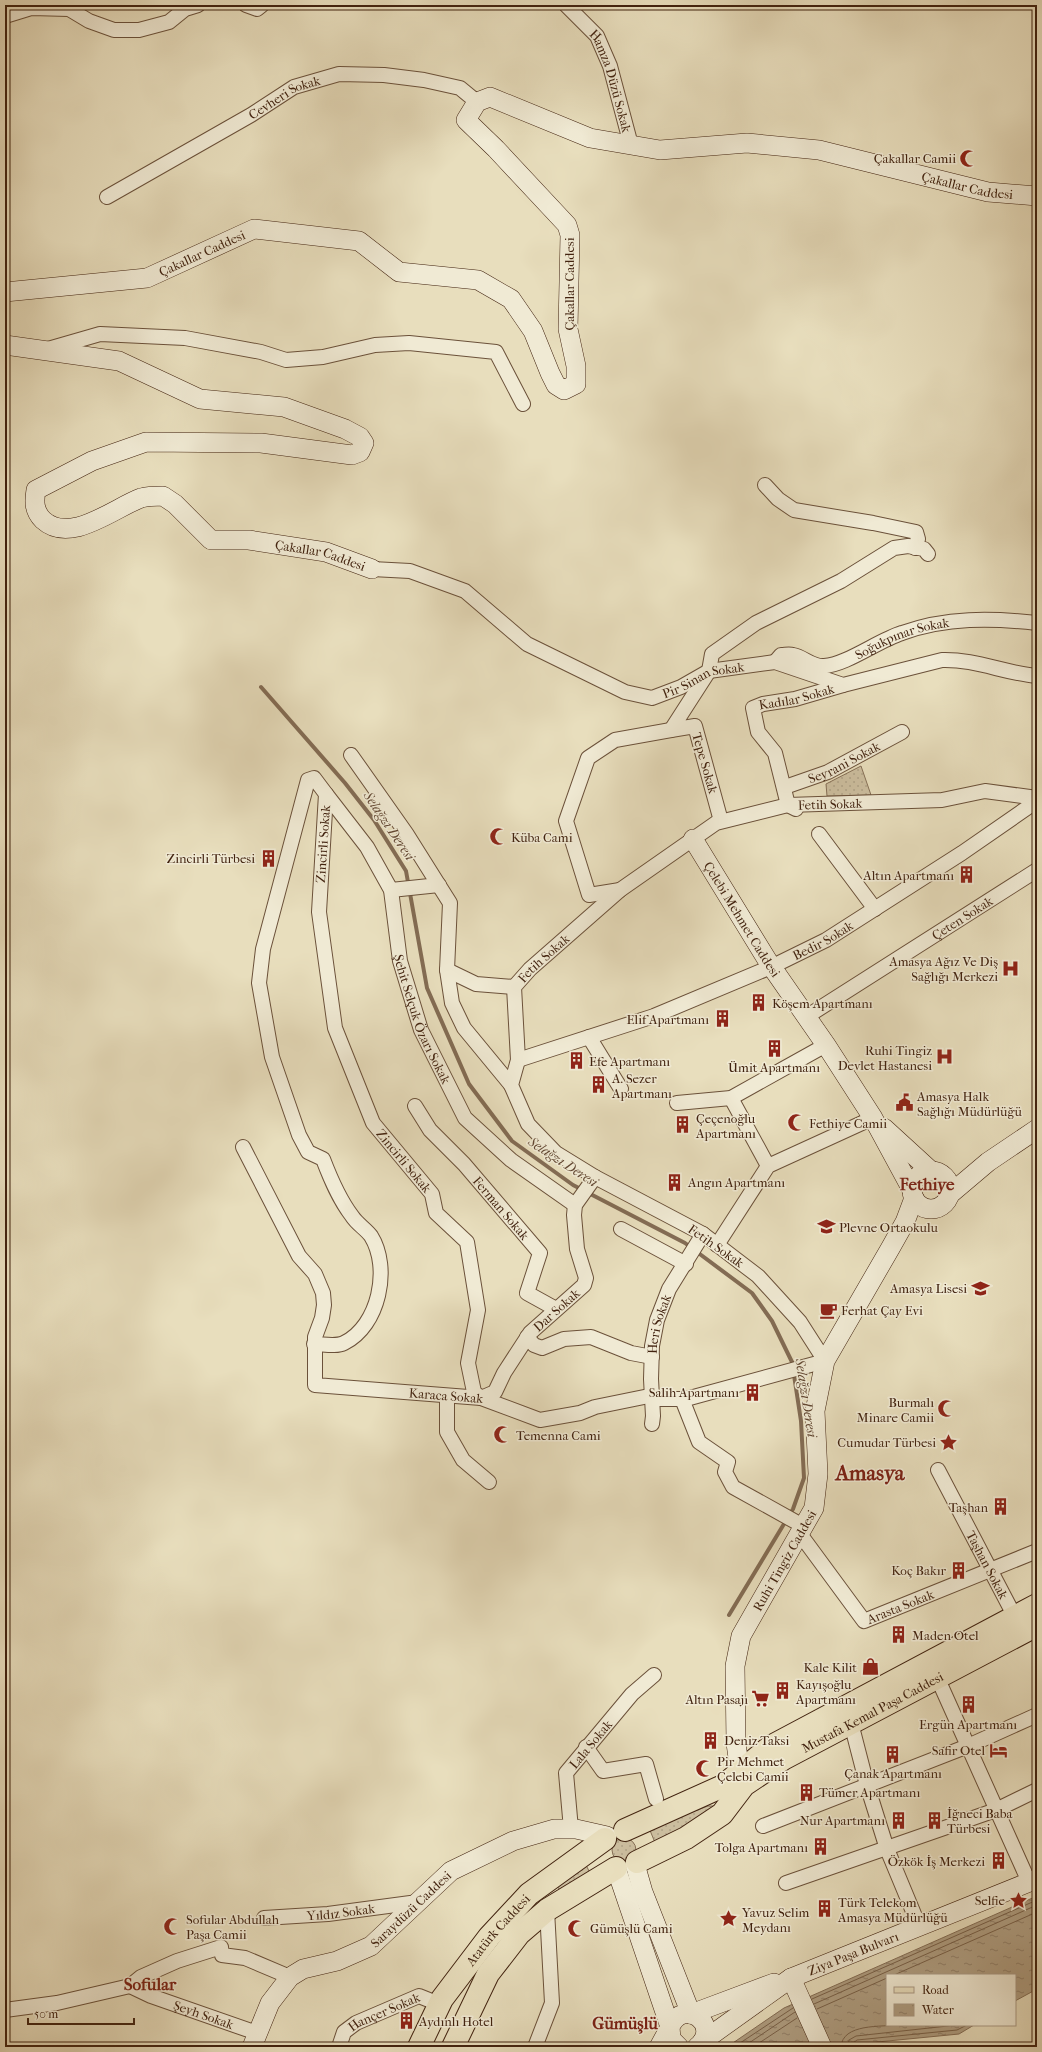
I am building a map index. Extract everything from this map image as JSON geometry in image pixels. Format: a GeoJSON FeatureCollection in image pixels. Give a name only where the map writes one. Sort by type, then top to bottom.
{"type":"FeatureCollection","features":[{"type":"Feature","properties":{"kind":"main road","name":"Mustafa Kemal Paşa Caddesi"},"geometry":{"type":"LineString","coordinates":[[612,1835],[723,1786],[770,1747],[1037,1605]]}},
{"type":"Feature","properties":{"kind":"main road","name":"Mustafa Kemal Paşa Caddesi"},"geometry":{"type":"LineString","coordinates":[[629,1865],[686,1838],[722,1814],[744,1785],[783,1758],[1037,1626]]}},
{"type":"Feature","properties":{"kind":"main road"},"geometry":{"type":"LineString","coordinates":[[634,1834],[641,1844],[640,1857],[629,1865],[608,1864],[604,1858],[602,1852],[612,1835],[634,1834]]}},
{"type":"Feature","properties":{"kind":"main road","name":"Atatürk Caddesi"},"geometry":{"type":"LineString","coordinates":[[419,2047],[439,2004],[489,1937],[529,1894],[612,1835]]}},
{"type":"Feature","properties":{"kind":"main road","name":"Atatürk Caddesi"},"geometry":{"type":"LineString","coordinates":[[453,2047],[488,1974],[519,1934],[547,1910],[629,1865]]}},
{"type":"Feature","properties":{"kind":"street"},"geometry":{"type":"LineString","coordinates":[[5,16],[31,8],[69,9],[89,21],[114,30],[139,30],[169,22],[185,9],[198,5]]}},
{"type":"Feature","properties":{"kind":"street"},"geometry":{"type":"LineString","coordinates":[[246,5],[257,9],[262,5]]}},
{"type":"Feature","properties":{"kind":"street","name":"Hamza Düzü Sokak"},"geometry":{"type":"LineString","coordinates":[[566,5],[597,36],[610,66],[630,145]]}},
{"type":"Feature","properties":{"kind":"street","name":"Cevheri Sokak"},"geometry":{"type":"LineString","coordinates":[[108,197],[251,115],[294,87],[339,74],[384,75],[424,80],[460,88],[477,102]]}},
{"type":"Feature","properties":{"kind":"street","name":"Çakallar Caddesi"},"geometry":{"type":"LineString","coordinates":[[5,292],[147,278],[254,229],[360,241],[400,272],[478,280],[511,299],[533,331],[556,384],[564,390],[576,384],[576,366],[568,329],[570,235],[567,225],[496,149],[466,120],[477,102],[490,97],[590,138],[630,145],[660,150],[748,144],[819,150],[988,192],[1037,196]]}},
{"type":"Feature","properties":{"kind":"street"},"geometry":{"type":"LineString","coordinates":[[44,350],[100,334],[186,338],[261,352],[286,360],[323,357],[375,345],[409,344],[496,352],[523,404]]}},
{"type":"Feature","properties":{"kind":"street","name":"Çakallar Caddesi"},"geometry":{"type":"LineString","coordinates":[[5,344],[119,361],[200,399],[284,407],[345,428],[360,437],[364,443],[360,452],[352,455],[260,443],[146,442],[92,462],[36,490],[34,503],[39,516],[50,526],[72,529],[142,498],[162,496],[175,504],[211,540],[249,540],[326,552],[372,569]]}},
{"type":"Feature","properties":{"kind":"street"},"geometry":{"type":"LineString","coordinates":[[765,485],[778,499],[794,510],[916,532],[918,539],[915,548],[924,549],[928,554]]}},
{"type":"Feature","properties":{"kind":"street","name":"Tepe Sokak"},"geometry":{"type":"LineString","coordinates":[[671,730],[709,671],[712,654],[756,623],[841,581],[894,548],[915,548]]}},
{"type":"Feature","properties":{"kind":"street","name":"Pir Sinan Sokak"},"geometry":{"type":"LineString","coordinates":[[372,569],[410,571],[465,591],[527,644],[625,692],[652,698],[681,687],[709,671],[775,662],[843,685]]}},
{"type":"Feature","properties":{"kind":"street","name":"Soğukpınar Sokak"},"geometry":{"type":"LineString","coordinates":[[775,662],[781,655],[794,655],[810,663],[823,666],[840,662],[902,632],[955,621],[1004,620],[1037,623]]}},
{"type":"Feature","properties":{"kind":"street"},"geometry":{"type":"LineString","coordinates":[[843,685],[942,660],[957,659],[983,664],[1015,674],[1037,676]]}},
{"type":"Feature","properties":{"kind":"street","name":"Kadılar Sokak"},"geometry":{"type":"LineString","coordinates":[[788,805],[785,787],[775,754],[758,732],[753,708],[763,704],[795,699],[843,685]]}},
{"type":"Feature","properties":{"kind":"street","name":"Tepe Sokak"},"geometry":{"type":"LineString","coordinates":[[671,730],[695,726],[721,821]]}},
{"type":"Feature","properties":{"kind":"street"},"geometry":{"type":"LineString","coordinates":[[620,890],[589,895],[566,821],[588,758],[615,740],[671,730]]}},
{"type":"Feature","properties":{"kind":"street","name":"Seyrani Sokak"},"geometry":{"type":"LineString","coordinates":[[785,787],[828,772],[902,732]]}},
{"type":"Feature","properties":{"kind":"street"},"geometry":{"type":"LineString","coordinates":[[351,755],[406,833],[450,903],[448,970],[452,1003],[464,1028],[511,1084]]}},
{"type":"Feature","properties":{"kind":"street","name":"Zincirli Sokak"},"geometry":{"type":"LineString","coordinates":[[314,1344],[344,1344],[370,1320],[380,1292],[379,1258],[371,1236],[352,1218],[334,1187],[323,1159],[308,1152],[299,1135],[272,1057],[259,983],[263,949],[308,780],[314,778],[326,794],[318,912],[335,1028],[373,1122],[432,1194],[436,1213],[467,1242],[478,1310],[468,1363],[474,1392],[481,1398]]}},
{"type":"Feature","properties":{"kind":"street","name":"Fetih Sokak"},"geometry":{"type":"LineString","coordinates":[[825,1360],[800,1322],[758,1276],[717,1245],[594,1179],[556,1152],[528,1124],[511,1084],[518,1060],[514,987],[530,969],[620,890],[692,839],[721,821],[788,805],[942,800],[985,791],[1037,800]]}},
{"type":"Feature","properties":{"kind":"street","name":"Şehit Selçuk Özarı Sokak"},"geometry":{"type":"LineString","coordinates":[[326,794],[367,846],[391,890],[400,960],[422,1030],[465,1118],[511,1160],[577,1202]]}},
{"type":"Feature","properties":{"kind":"street","name":"Bedir Sokak"},"geometry":{"type":"LineString","coordinates":[[518,1060],[654,1016],[771,966],[826,940],[962,853],[1037,800]]}},
{"type":"Feature","properties":{"kind":"street"},"geometry":{"type":"LineString","coordinates":[[788,805],[804,812]]}},
{"type":"Feature","properties":{"kind":"street"},"geometry":{"type":"LineString","coordinates":[[819,834],[875,909]]}},
{"type":"Feature","properties":{"kind":"street","name":"Çelebi Mehmet Caddesi"},"geometry":{"type":"LineString","coordinates":[[692,839],[771,966],[826,1045],[873,1118],[918,1199]]}},
{"type":"Feature","properties":{"kind":"street","name":"Çeten Sokak"},"geometry":{"type":"LineString","coordinates":[[806,1017],[1037,870]]}},
{"type":"Feature","properties":{"kind":"street"},"geometry":{"type":"LineString","coordinates":[[391,890],[439,885]]}},
{"type":"Feature","properties":{"kind":"street"},"geometry":{"type":"LineString","coordinates":[[448,970],[476,984],[514,987]]}},
{"type":"Feature","properties":{"kind":"street"},"geometry":{"type":"LineString","coordinates":[[589,1037],[621,1089]]}},
{"type":"Feature","properties":{"kind":"street"},"geometry":{"type":"LineString","coordinates":[[677,1103],[731,1098],[826,1045]]}},
{"type":"Feature","properties":{"kind":"street"},"geometry":{"type":"LineString","coordinates":[[731,1098],[768,1166]]}},
{"type":"Feature","properties":{"kind":"street","name":"Ferman Sokak"},"geometry":{"type":"LineString","coordinates":[[415,1106],[430,1130],[464,1164],[540,1253],[527,1293],[556,1309]]}},
{"type":"Feature","properties":{"kind":"street"},"geometry":{"type":"LineString","coordinates":[[717,1245],[768,1166],[873,1118]]}},
{"type":"Feature","properties":{"kind":"street","name":"Çelebi Mehmet Caddesi"},"geometry":{"type":"LineString","coordinates":[[873,1118],[936,1172]]}},
{"type":"Feature","properties":{"kind":"street"},"geometry":{"type":"LineString","coordinates":[[949,1195],[988,1162],[1037,1129]]}},
{"type":"Feature","properties":{"kind":"street","name":"Karaca Sokak"},"geometry":{"type":"LineString","coordinates":[[243,1147],[299,1256],[315,1274],[323,1293],[324,1304],[314,1344],[315,1385],[481,1398],[540,1420],[580,1413],[595,1407],[649,1396],[653,1399],[682,1399],[793,1370],[825,1360]]}},
{"type":"Feature","properties":{"kind":"street"},"geometry":{"type":"LineString","coordinates":[[936,1172],[947,1179],[950,1185],[949,1195],[945,1203],[940,1207],[918,1199],[915,1180],[919,1175],[936,1172],[964,1170],[988,1162]]}},
{"type":"Feature","properties":{"kind":"street"},"geometry":{"type":"LineString","coordinates":[[577,1202],[594,1179]]}},
{"type":"Feature","properties":{"kind":"street","name":"Ruhi Tingiz Caddesi"},"geometry":{"type":"LineString","coordinates":[[740,1773],[736,1743],[734,1666],[741,1636],[758,1605],[796,1524],[814,1508],[818,1474],[815,1411],[825,1360],[875,1278],[918,1199]]}},
{"type":"Feature","properties":{"kind":"street","name":"Dar Sokak"},"geometry":{"type":"LineString","coordinates":[[481,1398],[495,1392],[504,1373],[527,1337],[584,1285],[586,1278],[576,1249],[577,1202]]}},
{"type":"Feature","properties":{"kind":"street"},"geometry":{"type":"LineString","coordinates":[[621,1229],[687,1262]]}},
{"type":"Feature","properties":{"kind":"street","name":"Heri Sokak"},"geometry":{"type":"LineString","coordinates":[[652,1424],[652,1358],[657,1320],[670,1289],[701,1237]]}},
{"type":"Feature","properties":{"kind":"street"},"geometry":{"type":"LineString","coordinates":[[527,1337],[534,1345],[542,1348],[564,1339],[591,1337],[631,1353],[652,1358]]}},
{"type":"Feature","properties":{"kind":"street"},"geometry":{"type":"LineString","coordinates":[[447,1396],[448,1432],[463,1460],[489,1482]]}},
{"type":"Feature","properties":{"kind":"street"},"geometry":{"type":"LineString","coordinates":[[682,1399],[699,1442],[728,1462],[725,1472],[733,1487],[796,1524]]}},
{"type":"Feature","properties":{"kind":"street","name":"Taşhan Sokak"},"geometry":{"type":"LineString","coordinates":[[938,1470],[1015,1617]]}},
{"type":"Feature","properties":{"kind":"street","name":"Arasta Sokak"},"geometry":{"type":"LineString","coordinates":[[796,1524],[864,1621],[1037,1551]]}},
{"type":"Feature","properties":{"kind":"street","name":"Lala Sokak"},"geometry":{"type":"LineString","coordinates":[[571,1829],[566,1773],[586,1747],[632,1694],[654,1675]]}},
{"type":"Feature","properties":{"kind":"street"},"geometry":{"type":"LineString","coordinates":[[937,1678],[996,1810],[1033,1880]]}},
{"type":"Feature","properties":{"kind":"street"},"geometry":{"type":"LineString","coordinates":[[763,1826],[968,1746],[1037,1715]]}},
{"type":"Feature","properties":{"kind":"street"},"geometry":{"type":"LineString","coordinates":[[850,1723],[887,1850],[919,1926]]}},
{"type":"Feature","properties":{"kind":"street"},"geometry":{"type":"LineString","coordinates":[[586,1747],[603,1771],[646,1764],[656,1799]]}},
{"type":"Feature","properties":{"kind":"street"},"geometry":{"type":"LineString","coordinates":[[786,1884],[887,1850],[996,1810],[1037,1790]]}},
{"type":"Feature","properties":{"kind":"street","name":"Saraydüzü Caddesi"},"geometry":{"type":"LineString","coordinates":[[254,2040],[270,2003],[290,1977],[303,1969],[337,1961],[371,1946],[451,1871],[512,1842],[554,1829],[571,1829],[612,1835]]}},
{"type":"Feature","properties":{"kind":"street"},"geometry":{"type":"LineString","coordinates":[[629,1865],[643,1892],[691,2014],[699,2017],[703,2022],[706,2033],[700,2044]]}},
{"type":"Feature","properties":{"kind":"street"},"geometry":{"type":"LineString","coordinates":[[629,1865],[670,2027],[671,2039],[679,2047]]}},
{"type":"Feature","properties":{"kind":"street","name":"Ziya Paşa Bulvarı"},"geometry":{"type":"LineString","coordinates":[[700,2044],[791,1978],[1033,1880]]}},
{"type":"Feature","properties":{"kind":"street","name":"Yıldız Sokak"},"geometry":{"type":"LineString","coordinates":[[264,1918],[328,1914],[418,1902]]}},
{"type":"Feature","properties":{"kind":"street"},"geometry":{"type":"LineString","coordinates":[[535,2047],[552,2003],[547,1910]]}},
{"type":"Feature","properties":{"kind":"street"},"geometry":{"type":"LineString","coordinates":[[5,2010],[57,2003],[130,1986],[141,1977],[177,1961],[221,1947],[222,1955],[245,1958],[290,1977]]}},
{"type":"Feature","properties":{"kind":"street"},"geometry":{"type":"LineString","coordinates":[[659,2047],[670,2027],[677,2017],[682,2014],[691,2014],[791,1978],[822,2047]]}},
{"type":"Feature","properties":{"kind":"street","name":"Şeyh Sokak"},"geometry":{"type":"LineString","coordinates":[[130,1986],[254,2040]]}},
{"type":"Feature","properties":{"kind":"street","name":"Hançer Sokak"},"geometry":{"type":"LineString","coordinates":[[339,2047],[344,2032],[356,2023],[418,1996],[439,2004]]}},
{"type":"Feature","properties":{"kind":"shaded area"},"geometry":{"type":"Polygon","coordinates":[[[861,766],[871,795],[827,796],[826,784],[861,766]]]}},
{"type":"Feature","properties":{"kind":"shaded area"},"geometry":{"type":"Polygon","coordinates":[[[708,1806],[714,1806],[715,1808],[656,1845],[649,1828],[708,1806]]]}},
{"type":"Feature","properties":{"kind":"shaded area"},"geometry":{"type":"Polygon","coordinates":[[[624,1838],[632,1842],[636,1850],[632,1858],[624,1862],[616,1858],[612,1850],[616,1842],[624,1838]]]}},
{"type":"Feature","properties":{"kind":"shaded area"},"geometry":{"type":"Polygon","coordinates":[[[585,1863],[591,1875],[560,1890],[556,1885],[585,1863]]]}},
{"type":"Feature","properties":{"kind":"water"},"geometry":{"type":"Polygon","coordinates":[[[1037,1896],[1037,1989],[1016,2000],[1016,1974],[886,1974],[886,2026],[972,2026],[959,2034],[857,2044],[856,2047],[727,2047],[784,2008],[1037,1896]]]}},
{"type":"Feature","properties":{"kind":"waterway","name":"Selağzı Deresi"},"geometry":{"type":"LineString","coordinates":[[261,687],[345,783],[374,820],[406,871],[427,988],[469,1084],[512,1141],[573,1185],[685,1243],[752,1293],[772,1321],[792,1362],[801,1421],[804,1478],[793,1509],[729,1615]]}},
{"type":"Feature","properties":{"kind":"place","name":"Çakallar Camii"},"geometry":{"type":"Point","coordinates":[969,158]}},
{"type":"Feature","properties":{"kind":"place","name":"Küba Cami"},"geometry":{"type":"Point","coordinates":[498,837]}},
{"type":"Feature","properties":{"kind":"place","name":"Zincirli Türbesi"},"geometry":{"type":"Point","coordinates":[268,858]}},
{"type":"Feature","properties":{"kind":"place","name":"Altın Apartmanı"},"geometry":{"type":"Point","coordinates":[967,875]}},
{"type":"Feature","properties":{"kind":"place","name":"Amasya Ağız Ve Diş Sağlığı Merkezi"},"geometry":{"type":"Point","coordinates":[1011,968]}},
{"type":"Feature","properties":{"kind":"place","name":"Köşem Apartmanı"},"geometry":{"type":"Point","coordinates":[759,1003]}},
{"type":"Feature","properties":{"kind":"place","name":"Elif Apartmanı"},"geometry":{"type":"Point","coordinates":[722,1019]}},
{"type":"Feature","properties":{"kind":"place","name":"Ümit Apartmanı"},"geometry":{"type":"Point","coordinates":[774,1048]}},
{"type":"Feature","properties":{"kind":"place","name":"Ruhi Tingiz Devlet Hastanesi"},"geometry":{"type":"Point","coordinates":[945,1057]}},
{"type":"Feature","properties":{"kind":"place","name":"Efe Apartmanı"},"geometry":{"type":"Point","coordinates":[576,1061]}},
{"type":"Feature","properties":{"kind":"place","name":"A. Sezer Apartmanı"},"geometry":{"type":"Point","coordinates":[599,1085]}},
{"type":"Feature","properties":{"kind":"place","name":"Amasya Halk Sağlığı Müdürlüğü"},"geometry":{"type":"Point","coordinates":[904,1103]}},
{"type":"Feature","properties":{"kind":"place","name":"Fethiye Camii"},"geometry":{"type":"Point","coordinates":[796,1123]}},
{"type":"Feature","properties":{"kind":"place","name":"Çeçenoğlu Apartmanı"},"geometry":{"type":"Point","coordinates":[683,1125]}},
{"type":"Feature","properties":{"kind":"place","name":"Angın Apartmanı"},"geometry":{"type":"Point","coordinates":[675,1182]}},
{"type":"Feature","properties":{"kind":"place","name":"Plevne Ortaokulu"},"geometry":{"type":"Point","coordinates":[826,1227]}},
{"type":"Feature","properties":{"kind":"place","name":"Amasya Lisesi"},"geometry":{"type":"Point","coordinates":[980,1288]}},
{"type":"Feature","properties":{"kind":"place","name":"Ferhat Çay Evi"},"geometry":{"type":"Point","coordinates":[828,1310]}},
{"type":"Feature","properties":{"kind":"place","name":"Salih Apartmanı"},"geometry":{"type":"Point","coordinates":[752,1392]}},
{"type":"Feature","properties":{"kind":"place","name":"Burmalı Minare Camii"},"geometry":{"type":"Point","coordinates":[947,1409]}},
{"type":"Feature","properties":{"kind":"place","name":"Temenna Cami"},"geometry":{"type":"Point","coordinates":[503,1435]}},
{"type":"Feature","properties":{"kind":"place","name":"Cumudar Türbesi"},"geometry":{"type":"Point","coordinates":[949,1442]}},
{"type":"Feature","properties":{"kind":"place","name":"Taşhan"},"geometry":{"type":"Point","coordinates":[1001,1507]}},
{"type":"Feature","properties":{"kind":"place","name":"Koç Bakır"},"geometry":{"type":"Point","coordinates":[959,1570]}},
{"type":"Feature","properties":{"kind":"place","name":"Maden Otel"},"geometry":{"type":"Point","coordinates":[899,1635]}},
{"type":"Feature","properties":{"kind":"place","name":"Kale Kilit"},"geometry":{"type":"Point","coordinates":[870,1667]}},
{"type":"Feature","properties":{"kind":"place","name":"Kayışoğlu Apartmanı"},"geometry":{"type":"Point","coordinates":[783,1691]}},
{"type":"Feature","properties":{"kind":"place","name":"Altın Pasajı"},"geometry":{"type":"Point","coordinates":[761,1699]}},
{"type":"Feature","properties":{"kind":"place","name":"Ergün Apartmanı"},"geometry":{"type":"Point","coordinates":[968,1705]}},
{"type":"Feature","properties":{"kind":"place","name":"Deniz Taksi"},"geometry":{"type":"Point","coordinates":[711,1740]}},
{"type":"Feature","properties":{"kind":"place","name":"Safir Otel"},"geometry":{"type":"Point","coordinates":[998,1750]}},
{"type":"Feature","properties":{"kind":"place","name":"Çanak Apartmanı"},"geometry":{"type":"Point","coordinates":[893,1754]}},
{"type":"Feature","properties":{"kind":"place","name":"Pir Mehmet Çelebi Camii"},"geometry":{"type":"Point","coordinates":[704,1768]}},
{"type":"Feature","properties":{"kind":"place","name":"Tümer Apartmanı"},"geometry":{"type":"Point","coordinates":[806,1792]}},
{"type":"Feature","properties":{"kind":"place","name":"Nur Apartmanı"},"geometry":{"type":"Point","coordinates":[898,1820]}},
{"type":"Feature","properties":{"kind":"place","name":"İğneci Baba Türbesi"},"geometry":{"type":"Point","coordinates":[934,1820]}},
{"type":"Feature","properties":{"kind":"place","name":"Tolga Apartmanı"},"geometry":{"type":"Point","coordinates":[821,1847]}},
{"type":"Feature","properties":{"kind":"place","name":"Özkök İş Merkezi"},"geometry":{"type":"Point","coordinates":[998,1861]}},
{"type":"Feature","properties":{"kind":"place","name":"Selfie"},"geometry":{"type":"Point","coordinates":[1018,1900]}},
{"type":"Feature","properties":{"kind":"place","name":"Türk Telekom Amasya Müdürlüğü"},"geometry":{"type":"Point","coordinates":[825,1909]}},
{"type":"Feature","properties":{"kind":"place","name":"Yavuz Selim Meydanı"},"geometry":{"type":"Point","coordinates":[729,1919]}},
{"type":"Feature","properties":{"kind":"place","name":"Sofular Abdullah Paşa Camii"},"geometry":{"type":"Point","coordinates":[173,1926]}},
{"type":"Feature","properties":{"kind":"place","name":"Gümüşlü Cami"},"geometry":{"type":"Point","coordinates":[577,1928]}},
{"type":"Feature","properties":{"kind":"place","name":"Aydınlı Hotel"},"geometry":{"type":"Point","coordinates":[406,2021]}},
{"type":"Feature","properties":{"kind":"district","name":"Fethiye"},"geometry":{"type":"Point","coordinates":[927,1184]}},
{"type":"Feature","properties":{"kind":"district","name":"Amasya"},"geometry":{"type":"Point","coordinates":[870,1473]}},
{"type":"Feature","properties":{"kind":"district","name":"Sofular"},"geometry":{"type":"Point","coordinates":[150,1984]}},
{"type":"Feature","properties":{"kind":"district","name":"Gümüşlü"},"geometry":{"type":"Point","coordinates":[625,2023]}}]}
